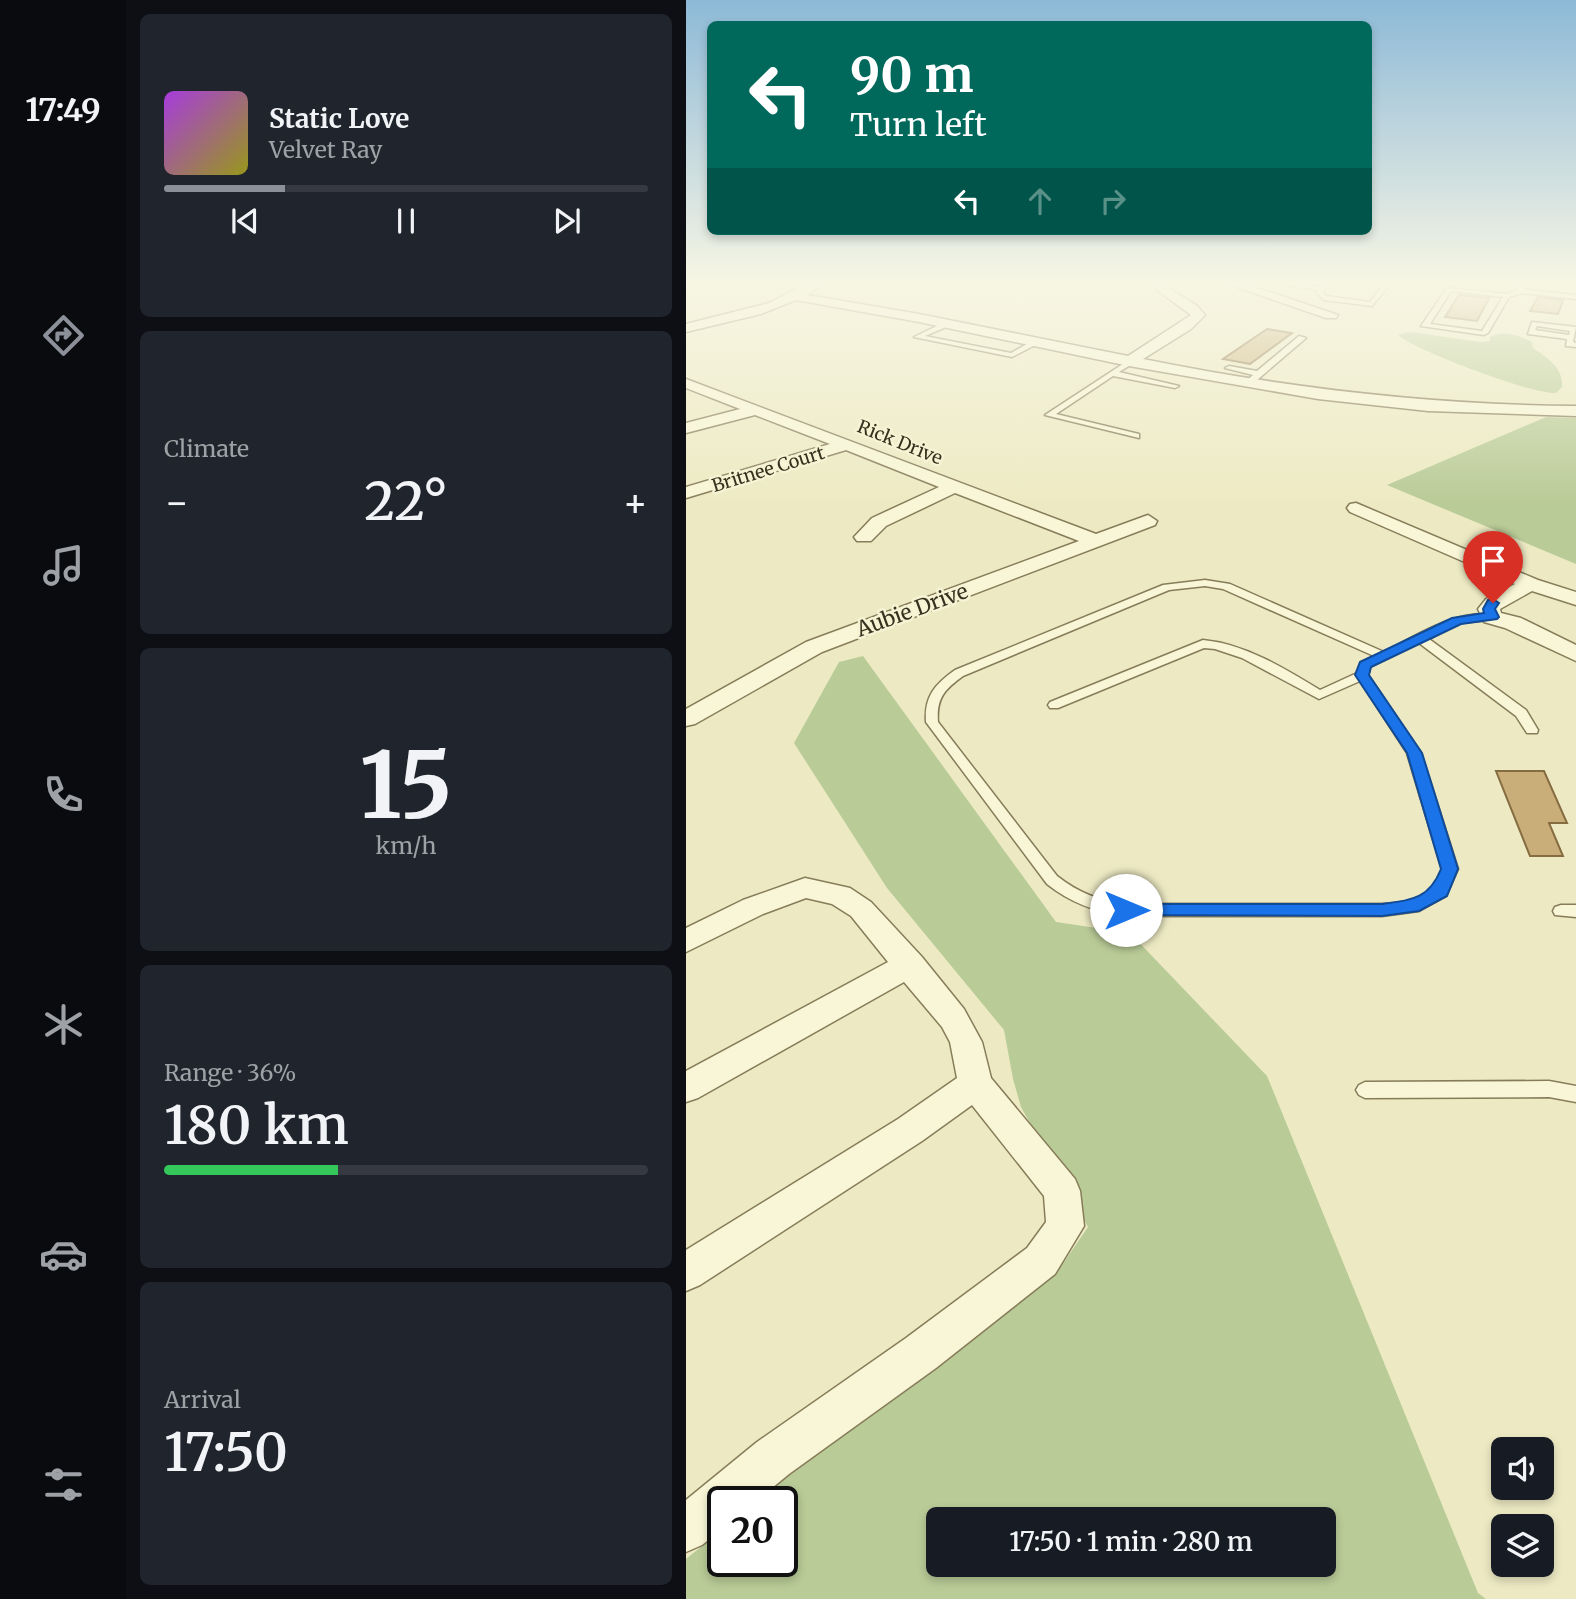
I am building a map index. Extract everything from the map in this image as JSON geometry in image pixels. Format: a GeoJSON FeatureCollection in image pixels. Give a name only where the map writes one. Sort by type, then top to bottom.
{"type":"FeatureCollection","features":[{"type":"Feature","properties":{"kind":"street"},"geometry":{"type":"LineString","coordinates":[[1094,355],[1247,384],[1387,403],[1513,411],[1576,411]]}},
{"type":"Feature","properties":{"kind":"street"},"geometry":{"type":"LineString","coordinates":[[1129,362],[1141,355]]}},
{"type":"Feature","properties":{"kind":"street","name":"Rick Drive"},"geometry":{"type":"LineString","coordinates":[[686,383],[1097,541]]}},
{"type":"Feature","properties":{"kind":"street"},"geometry":{"type":"LineString","coordinates":[[686,428],[755,410]]}},
{"type":"Feature","properties":{"kind":"street","name":"Britnee Court"},"geometry":{"type":"LineString","coordinates":[[686,493],[849,444]]}},
{"type":"Feature","properties":{"kind":"street"},"geometry":{"type":"LineString","coordinates":[[864,537],[879,522],[955,486]]}},
{"type":"Feature","properties":{"kind":"street"},"geometry":{"type":"LineString","coordinates":[[1356,508],[1531,584],[1576,599]]}},
{"type":"Feature","properties":{"kind":"street","name":"Aubie Drive"},"geometry":{"type":"LineString","coordinates":[[686,719],[814,647],[1148,521]]}},
{"type":"Feature","properties":{"kind":"street"},"geometry":{"type":"LineString","coordinates":[[1531,584],[1493,603],[1489,609],[1492,617],[1513,622],[1576,654]]}},
{"type":"Feature","properties":{"kind":"street"},"geometry":{"type":"LineString","coordinates":[[686,941],[780,895],[805,888],[826,890],[840,895],[861,909],[953,1018],[966,1042],[975,1084],[1062,1191],[1065,1226],[1041,1261],[921,1353],[773,1458],[686,1529]]}},
{"type":"Feature","properties":{"kind":"street"},"geometry":{"type":"LineString","coordinates":[[686,1088],[868,986],[911,965]]}},
{"type":"Feature","properties":{"kind":"street"},"geometry":{"type":"LineString","coordinates":[[686,1272],[910,1130],[975,1084]]}},
{"type":"Feature","properties":{"kind":"lane"},"geometry":{"type":"LineString","coordinates":[[1247,384],[1283,355]]}},
{"type":"Feature","properties":{"kind":"lane"},"geometry":{"type":"LineString","coordinates":[[1129,362],[1049,415],[1136,436]]}},
{"type":"Feature","properties":{"kind":"lane"},"geometry":{"type":"LineString","coordinates":[[1228,368],[1259,374]]}},
{"type":"Feature","properties":{"kind":"lane"},"geometry":{"type":"LineString","coordinates":[[1111,373],[1175,386]]}},
{"type":"Feature","properties":{"kind":"lane"},"geometry":{"type":"LineString","coordinates":[[1384,656],[1245,593],[1205,583],[1184,584],[1167,587],[959,673],[935,690],[929,706],[932,722],[1052,880],[1072,897],[1095,907],[1126,910],[1382,910],[1413,907],[1441,892],[1450,869],[1414,753],[1362,675],[1365,664],[1384,656],[1421,639],[1457,621],[1473,617],[1492,617]]}},
{"type":"Feature","properties":{"kind":"lane"},"geometry":{"type":"LineString","coordinates":[[1421,639],[1521,713],[1532,730]]}},
{"type":"Feature","properties":{"kind":"lane"},"geometry":{"type":"LineString","coordinates":[[1054,705],[1203,644],[1225,647],[1292,678],[1319,695],[1362,675]]}},
{"type":"Feature","properties":{"kind":"lane"},"geometry":{"type":"LineString","coordinates":[[1365,1090],[1549,1089],[1576,1094]]}},
{"type":"Feature","properties":{"kind":"green space"},"geometry":{"type":"Polygon","coordinates":[[[1435,355],[1542,355],[1557,369],[1562,387],[1556,393],[1544,392],[1435,355]]]}},
{"type":"Feature","properties":{"kind":"green space"},"geometry":{"type":"Polygon","coordinates":[[[1546,417],[1576,418],[1576,564],[1387,485],[1546,417]]]}},
{"type":"Feature","properties":{"kind":"green space"},"geometry":{"type":"Polygon","coordinates":[[[863,656],[1056,922],[1130,933],[1267,1076],[1478,1593],[1486,1599],[686,1599],[686,1559],[707,1542],[707,1577],[798,1577],[798,1486],[775,1486],[854,1422],[1062,1265],[1088,1227],[1021,1107],[1004,1030],[887,888],[794,743],[839,662],[863,656]]]}},
{"type":"Feature","properties":{"kind":"building"},"geometry":{"type":"Polygon","coordinates":[[[1229,355],[1263,355],[1250,364],[1223,359],[1229,355]]]}},
{"type":"Feature","properties":{"kind":"building"},"geometry":{"type":"Polygon","coordinates":[[[1496,771],[1544,771],[1567,823],[1549,823],[1563,856],[1530,856],[1496,771]]]}},
{"type":"Feature","properties":{"kind":"route"},"geometry":{"type":"LineString","coordinates":[[1126,910],[1382,910],[1413,907],[1441,892],[1450,869],[1414,753],[1362,675],[1365,664],[1457,621],[1473,617],[1492,617],[1489,609],[1493,603]]}}]}
